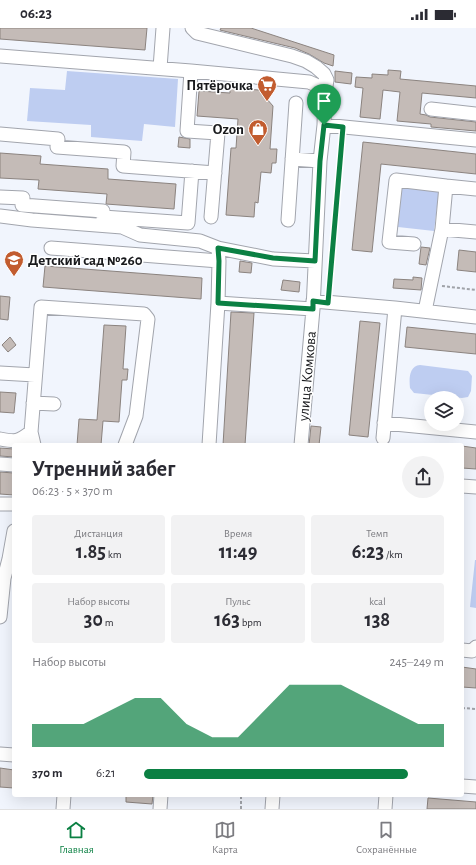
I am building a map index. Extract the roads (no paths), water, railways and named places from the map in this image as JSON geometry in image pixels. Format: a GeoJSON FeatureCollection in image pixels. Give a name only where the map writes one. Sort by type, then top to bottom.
{"type":"FeatureCollection","features":[{"type":"Feature","properties":{"kind":"street"},"geometry":{"type":"LineString","coordinates":[[160,68],[163,28]]}},
{"type":"Feature","properties":{"kind":"street","name":"улица Комкова"},"geometry":{"type":"LineString","coordinates":[[192,28],[197,33],[292,56],[306,61],[324,74],[327,80],[320,161],[313,305],[301,443]]}},
{"type":"Feature","properties":{"kind":"street"},"geometry":{"type":"LineString","coordinates":[[0,56],[160,68],[309,82],[318,86],[325,92]]}},
{"type":"Feature","properties":{"kind":"street"},"geometry":{"type":"LineString","coordinates":[[191,71],[187,131],[218,133],[211,217]]}},
{"type":"Feature","properties":{"kind":"street"},"geometry":{"type":"LineString","coordinates":[[288,220],[296,103]]}},
{"type":"Feature","properties":{"kind":"street"},"geometry":{"type":"LineString","coordinates":[[430,109],[476,114]]}},
{"type":"Feature","properties":{"kind":"street"},"geometry":{"type":"LineString","coordinates":[[324,125],[476,140]]}},
{"type":"Feature","properties":{"kind":"street"},"geometry":{"type":"LineString","coordinates":[[0,134],[58,139],[57,148],[124,152],[123,166],[215,173]]}},
{"type":"Feature","properties":{"kind":"street"},"geometry":{"type":"LineString","coordinates":[[292,159],[320,161]]}},
{"type":"Feature","properties":{"kind":"street"},"geometry":{"type":"LineString","coordinates":[[0,197],[23,198],[22,205],[103,211],[103,217],[188,223],[192,171]]}},
{"type":"Feature","properties":{"kind":"street"},"geometry":{"type":"LineString","coordinates":[[414,244],[389,242],[396,180],[476,189]]}},
{"type":"Feature","properties":{"kind":"street"},"geometry":{"type":"LineString","coordinates":[[425,311],[442,229],[446,186]]}},
{"type":"Feature","properties":{"kind":"street"},"geometry":{"type":"LineString","coordinates":[[0,216],[122,227],[140,234],[200,241],[219,255]]}},
{"type":"Feature","properties":{"kind":"street"},"geometry":{"type":"LineString","coordinates":[[442,229],[476,232]]}},
{"type":"Feature","properties":{"kind":"street"},"geometry":{"type":"LineString","coordinates":[[51,248],[219,255],[315,261]]}},
{"type":"Feature","properties":{"kind":"street"},"geometry":{"type":"LineString","coordinates":[[209,443],[218,303],[219,255]]}},
{"type":"Feature","properties":{"kind":"street"},"geometry":{"type":"LineString","coordinates":[[218,303],[313,305],[328,303],[396,308],[476,317]]}},
{"type":"Feature","properties":{"kind":"street"},"geometry":{"type":"LineString","coordinates":[[34,443],[31,432],[35,375],[35,306],[144,314],[148,319],[136,416],[126,443]]}},
{"type":"Feature","properties":{"kind":"street"},"geometry":{"type":"LineString","coordinates":[[383,438],[396,308]]}},
{"type":"Feature","properties":{"kind":"street"},"geometry":{"type":"LineString","coordinates":[[0,373],[35,375]]}},
{"type":"Feature","properties":{"kind":"street"},"geometry":{"type":"LineString","coordinates":[[33,403],[54,404]]}},
{"type":"Feature","properties":{"kind":"street"},"geometry":{"type":"LineString","coordinates":[[384,423],[476,432]]}},
{"type":"Feature","properties":{"kind":"street"},"geometry":{"type":"LineString","coordinates":[[0,440],[21,440],[31,432]]}},
{"type":"Feature","properties":{"kind":"street"},"geometry":{"type":"LineString","coordinates":[[0,464],[12,465]]}},
{"type":"Feature","properties":{"kind":"street"},"geometry":{"type":"LineString","coordinates":[[464,486],[476,487]]}},
{"type":"Feature","properties":{"kind":"street"},"geometry":{"type":"LineString","coordinates":[[0,617],[4,578],[12,542]]}},
{"type":"Feature","properties":{"kind":"street"},"geometry":{"type":"LineString","coordinates":[[464,650],[472,651],[476,647]]}},
{"type":"Feature","properties":{"kind":"street"},"geometry":{"type":"LineString","coordinates":[[0,754],[12,755]]}},
{"type":"Feature","properties":{"kind":"street"},"geometry":{"type":"LineString","coordinates":[[464,786],[476,787]]}},
{"type":"Feature","properties":{"kind":"street"},"geometry":{"type":"LineString","coordinates":[[63,809],[64,797]]}},
{"type":"Feature","properties":{"kind":"street"},"geometry":{"type":"LineString","coordinates":[[160,809],[161,797]]}},
{"type":"Feature","properties":{"kind":"street"},"geometry":{"type":"LineString","coordinates":[[272,809],[273,797]]}},
{"type":"Feature","properties":{"kind":"street"},"geometry":{"type":"LineString","coordinates":[[385,809],[386,797]]}},
{"type":"Feature","properties":{"kind":"place","name":"Пятёрочка"},"geometry":{"type":"Point","coordinates":[267,102]}},
{"type":"Feature","properties":{"kind":"place","name":"Ozon"},"geometry":{"type":"Point","coordinates":[258,146]}},
{"type":"Feature","properties":{"kind":"place","name":"Детский сад №260"},"geometry":{"type":"Point","coordinates":[14,277]}}]}
